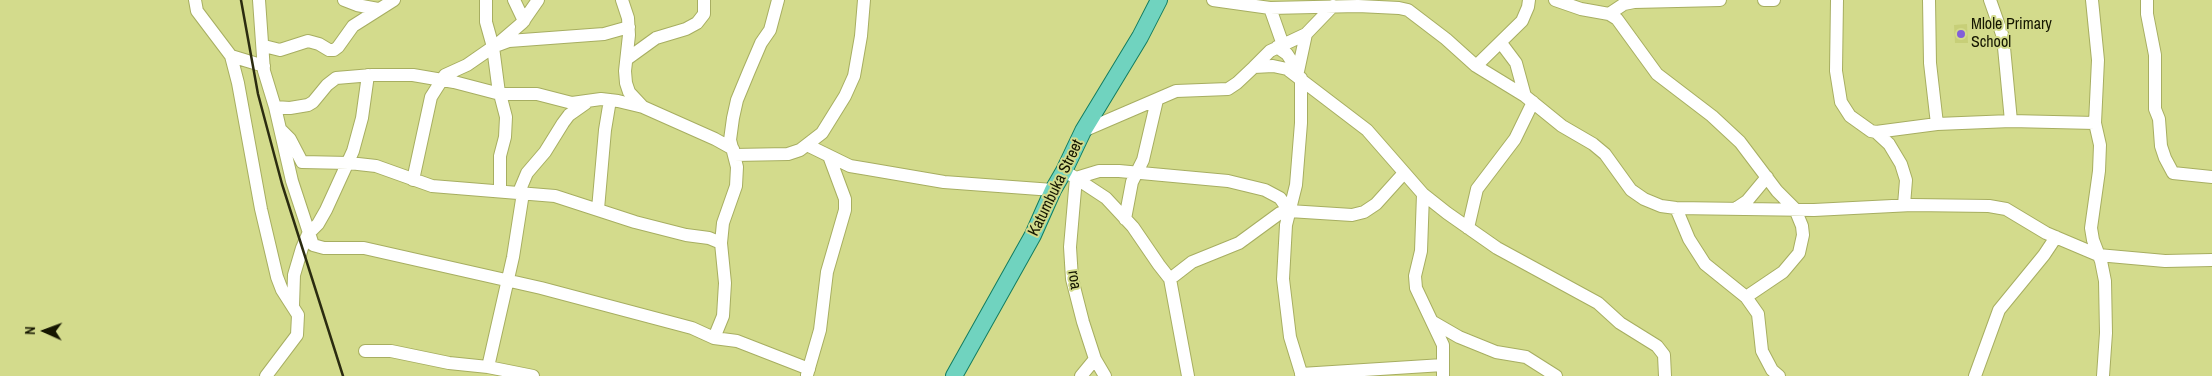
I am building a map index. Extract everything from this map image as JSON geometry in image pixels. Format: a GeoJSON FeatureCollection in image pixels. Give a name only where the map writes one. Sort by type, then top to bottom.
{"type":"FeatureCollection","features":[{"type":"Feature","properties":{"kind":"main road","name":"Katumbuka Street"},"geometry":{"type":"LineString","coordinates":[[954,376],[1033,235],[1053,190],[1070,174],[1083,131],[1140,36],[1159,0]]}},
{"type":"Feature","properties":{"kind":"street"},"geometry":{"type":"LineString","coordinates":[[195,0],[197,11],[205,24],[231,56],[274,268],[282,290],[298,315],[297,335],[266,376]]}},
{"type":"Feature","properties":{"kind":"street"},"geometry":{"type":"LineString","coordinates":[[259,0],[264,46],[264,66],[292,180],[308,234],[313,245],[318,247],[364,248],[507,280],[692,328],[714,338],[737,341],[808,373],[820,330],[823,292],[827,272],[845,210],[845,199],[829,156]]}},
{"type":"Feature","properties":{"kind":"street"},"geometry":{"type":"LineString","coordinates":[[344,0],[378,10]]}},
{"type":"Feature","properties":{"kind":"street"},"geometry":{"type":"LineString","coordinates":[[264,46],[280,50],[313,41],[329,50],[334,50],[353,26],[394,0]]}},
{"type":"Feature","properties":{"kind":"street"},"geometry":{"type":"LineString","coordinates":[[486,0],[486,22],[493,47],[499,93],[506,117],[505,137],[500,156],[500,190]]}},
{"type":"Feature","properties":{"kind":"street"},"geometry":{"type":"LineString","coordinates":[[514,0],[529,39]]}},
{"type":"Feature","properties":{"kind":"street"},"geometry":{"type":"LineString","coordinates":[[413,180],[431,97],[441,80],[447,74],[470,64],[493,47],[523,22],[538,0]]}},
{"type":"Feature","properties":{"kind":"street"},"geometry":{"type":"LineString","coordinates":[[622,0],[629,28],[625,72],[629,92],[643,107]]}},
{"type":"Feature","properties":{"kind":"street"},"geometry":{"type":"LineString","coordinates":[[626,58],[656,38],[686,29],[698,22],[704,14],[704,0]]}},
{"type":"Feature","properties":{"kind":"street"},"geometry":{"type":"LineString","coordinates":[[714,338],[723,316],[724,308],[725,283],[721,243],[723,223],[736,186],[737,167],[733,152],[731,130],[737,100],[761,43],[770,30],[778,0]]}},
{"type":"Feature","properties":{"kind":"street"},"geometry":{"type":"LineString","coordinates":[[275,107],[290,108],[308,105],[336,78],[368,75],[413,75],[499,93],[537,94],[572,103],[601,99],[610,100],[643,107],[715,139],[733,152],[788,154],[808,146],[822,133],[846,96],[854,76],[861,36],[864,0]]}},
{"type":"Feature","properties":{"kind":"street"},"geometry":{"type":"LineString","coordinates":[[1213,0],[1271,5],[1399,8],[1408,10],[1446,39],[1476,66],[1529,99],[1562,126],[1601,150],[1627,185],[1638,196],[1651,203],[1676,208],[1735,209],[1857,209],[1904,205],[1973,205],[2003,208],[2056,237],[2098,255],[2119,255],[2165,261],[2212,260]]}},
{"type":"Feature","properties":{"kind":"street"},"geometry":{"type":"LineString","coordinates":[[1476,66],[1522,21],[1529,0]]}},
{"type":"Feature","properties":{"kind":"street"},"geometry":{"type":"LineString","coordinates":[[1555,0],[1581,9],[1609,14],[1622,25],[1658,74],[1712,116],[1740,142],[1795,209],[1802,226],[1803,235],[1799,254],[1782,272],[1746,297]]}},
{"type":"Feature","properties":{"kind":"street"},"geometry":{"type":"LineString","coordinates":[[1609,14],[1624,4],[1634,2],[1720,0]]}},
{"type":"Feature","properties":{"kind":"street"},"geometry":{"type":"LineString","coordinates":[[1764,0],[1774,0]]}},
{"type":"Feature","properties":{"kind":"street"},"geometry":{"type":"LineString","coordinates":[[1837,0],[1836,71],[1841,102],[1850,116],[1876,132],[1895,151],[1906,180],[1904,205]]}},
{"type":"Feature","properties":{"kind":"street"},"geometry":{"type":"LineString","coordinates":[[1929,0],[1930,63],[1937,124]]}},
{"type":"Feature","properties":{"kind":"street"},"geometry":{"type":"LineString","coordinates":[[1990,0],[2003,37],[2010,121]]}},
{"type":"Feature","properties":{"kind":"street"},"geometry":{"type":"LineString","coordinates":[[2092,0],[2098,66],[2095,123],[2099,140],[2100,162],[2091,228],[2093,240],[2103,267],[2106,292],[2103,376]]}},
{"type":"Feature","properties":{"kind":"street"},"geometry":{"type":"LineString","coordinates":[[2147,0],[2147,14],[2155,55],[2155,109],[2159,119],[2165,158],[2173,173],[2212,177]]}},
{"type":"Feature","properties":{"kind":"street"},"geometry":{"type":"LineString","coordinates":[[1271,5],[1280,46],[1299,75],[1321,96],[1366,130],[1423,194],[1497,248],[1598,303],[1620,323],[1657,346],[1664,355],[1665,376]]}},
{"type":"Feature","properties":{"kind":"street"},"geometry":{"type":"LineString","coordinates":[[1083,131],[1176,91],[1228,89],[1237,84],[1270,51],[1306,34],[1333,6]]}},
{"type":"Feature","properties":{"kind":"street"},"geometry":{"type":"LineString","coordinates":[[493,47],[509,41],[604,34],[629,28]]}},
{"type":"Feature","properties":{"kind":"street"},"geometry":{"type":"LineString","coordinates":[[1306,34],[1299,75],[1301,123],[1296,185],[1289,211],[1284,247],[1283,279],[1290,337],[1302,375],[1443,371],[1444,345],[1416,288],[1414,276],[1421,251],[1423,194]]}},
{"type":"Feature","properties":{"kind":"street"},"geometry":{"type":"LineString","coordinates":[[1468,228],[1477,189],[1515,139],[1529,99],[1516,63],[1501,43]]}},
{"type":"Feature","properties":{"kind":"street"},"geometry":{"type":"LineString","coordinates":[[231,56],[264,66]]}},
{"type":"Feature","properties":{"kind":"street"},"geometry":{"type":"LineString","coordinates":[[1254,67],[1280,66],[1299,75]]}},
{"type":"Feature","properties":{"kind":"street"},"geometry":{"type":"LineString","coordinates":[[293,306],[294,276],[308,234],[318,224],[349,163],[359,133],[368,75]]}},
{"type":"Feature","properties":{"kind":"street"},"geometry":{"type":"LineString","coordinates":[[598,209],[605,130],[610,100]]}},
{"type":"Feature","properties":{"kind":"street"},"geometry":{"type":"LineString","coordinates":[[1125,219],[1130,189],[1143,160],[1157,100]]}},
{"type":"Feature","properties":{"kind":"street"},"geometry":{"type":"LineString","coordinates":[[488,367],[513,257],[521,192],[527,173],[545,152],[563,123],[577,108],[588,102]]}},
{"type":"Feature","properties":{"kind":"street"},"geometry":{"type":"LineString","coordinates":[[1876,132],[1937,124],[2010,121],[2095,123]]}},
{"type":"Feature","properties":{"kind":"street"},"geometry":{"type":"LineString","coordinates":[[280,129],[290,139],[302,162],[349,163],[376,166],[432,186],[500,190],[555,196],[636,222],[686,235],[709,238],[721,243]]}},
{"type":"Feature","properties":{"kind":"street"},"geometry":{"type":"LineString","coordinates":[[808,146],[850,166],[944,182],[1053,190]]}},
{"type":"Feature","properties":{"kind":"street"},"geometry":{"type":"LineString","coordinates":[[1070,174],[1099,171],[1137,172],[1228,182],[1264,190],[1280,198],[1289,211]]}},
{"type":"Feature","properties":{"kind":"street"},"geometry":{"type":"LineString","coordinates":[[1170,279],[1192,262],[1239,243],[1275,214],[1289,211],[1352,215],[1364,212],[1376,204],[1404,173]]}},
{"type":"Feature","properties":{"kind":"street"},"geometry":{"type":"LineString","coordinates":[[1070,174],[1106,198],[1125,219],[1170,279],[1188,376]]}},
{"type":"Feature","properties":{"kind":"street","name":"roa"},"geometry":{"type":"LineString","coordinates":[[1070,174],[1072,279],[1082,322],[1096,359],[1105,376]]}},
{"type":"Feature","properties":{"kind":"street"},"geometry":{"type":"LineString","coordinates":[[1735,209],[1747,201],[1768,177]]}},
{"type":"Feature","properties":{"kind":"street"},"geometry":{"type":"LineString","coordinates":[[1676,208],[1689,238],[1705,264],[1746,297],[1758,314],[1762,350],[1772,370],[1779,376]]}},
{"type":"Feature","properties":{"kind":"street"},"geometry":{"type":"LineString","coordinates":[[1975,376],[1999,310],[2044,255],[2056,237]]}},
{"type":"Feature","properties":{"kind":"street"},"geometry":{"type":"LineString","coordinates":[[1433,322],[1496,352],[1526,357],[1555,376]]}},
{"type":"Feature","properties":{"kind":"street"},"geometry":{"type":"LineString","coordinates":[[365,351],[392,350],[449,363],[488,367],[533,376]]}},
{"type":"Feature","properties":{"kind":"street"},"geometry":{"type":"LineString","coordinates":[[1081,376],[1096,359]]}},
{"type":"Feature","properties":{"kind":"shaded area","name":"Mlole Primary School"},"geometry":{"type":"Polygon","coordinates":[[[1967,24],[1968,43],[1955,43],[1954,25],[1967,24]]]}},
{"type":"Feature","properties":{"kind":"railway"},"geometry":{"type":"LineString","coordinates":[[241,0],[258,94],[282,184],[343,376]]}},
{"type":"Feature","properties":{"kind":"place","name":"Mlole Primary School"},"geometry":{"type":"Point","coordinates":[1961,34]}}]}
